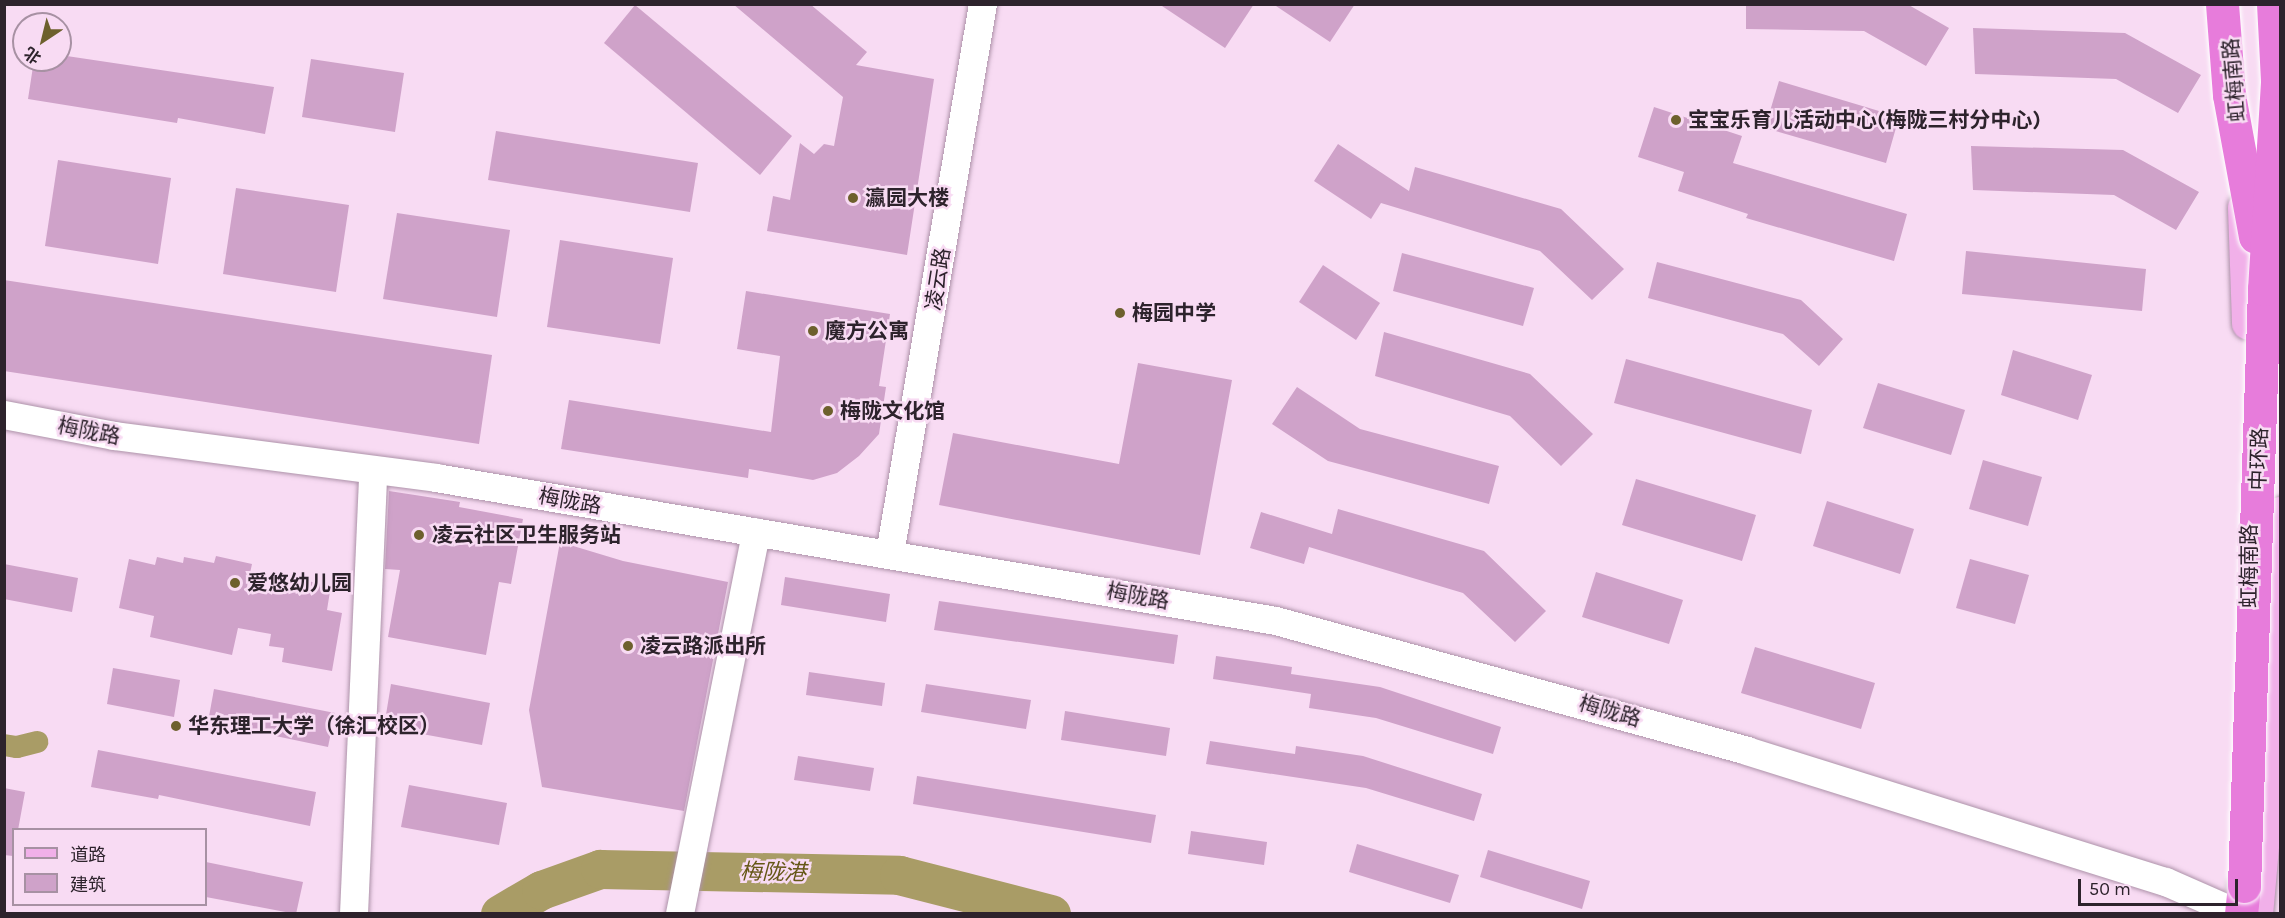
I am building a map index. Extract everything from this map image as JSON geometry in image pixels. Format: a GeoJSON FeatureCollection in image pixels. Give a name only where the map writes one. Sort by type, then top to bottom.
{"type":"FeatureCollection","features":[{"type":"Feature","properties":{"kind":"highway"},"geometry":{"type":"LineString","coordinates":[[2222,4],[2229,95],[2264,289]]}},
{"type":"Feature","properties":{"kind":"highway","name":"中环路"},"geometry":{"type":"LineString","coordinates":[[2240,913],[2264,289],[2277,80],[2272,4]]}},
{"type":"Feature","properties":{"kind":"main road","name":"虹梅南路"},"geometry":{"type":"LineString","coordinates":[[2228,4],[2248,252],[2249,614],[2244,708],[2240,913]]}},
{"type":"Feature","properties":{"kind":"main road","name":"虹梅南路"},"geometry":{"type":"LineString","coordinates":[[2272,4],[2280,184]]}},
{"type":"Feature","properties":{"kind":"main road","name":"虹梅南路"},"geometry":{"type":"LineString","coordinates":[[2240,913],[2278,655],[2280,513]]}},
{"type":"Feature","properties":{"kind":"main road"},"geometry":{"type":"LineString","coordinates":[[2244,708],[2278,655]]}},
{"type":"Feature","properties":{"kind":"street","name":"凌云路"},"geometry":{"type":"LineString","coordinates":[[890,554],[983,4]]}},
{"type":"Feature","properties":{"kind":"street"},"geometry":{"type":"LineString","coordinates":[[2248,252],[2280,255]]}},
{"type":"Feature","properties":{"kind":"street","name":"梅陇路"},"geometry":{"type":"LineString","coordinates":[[4,415],[114,436],[373,472],[436,478],[1276,621],[1424,659],[1748,751],[2166,882],[2240,913]]}},
{"type":"Feature","properties":{"kind":"street"},"geometry":{"type":"LineString","coordinates":[[354,914],[373,472]]}},
{"type":"Feature","properties":{"kind":"street"},"geometry":{"type":"LineString","coordinates":[[681,907],[756,534]]}},
{"type":"Feature","properties":{"kind":"building"},"geometry":{"type":"Polygon","coordinates":[[[733,4],[810,4],[867,52],[856,65],[934,79],[907,255],[767,231],[773,196],[790,200],[800,143],[814,154],[824,144],[834,146],[843,97],[733,4]]]}},
{"type":"Feature","properties":{"kind":"building"},"geometry":{"type":"Polygon","coordinates":[[[1159,4],[1254,4],[1225,48],[1159,4]]]}},
{"type":"Feature","properties":{"kind":"building"},"geometry":{"type":"Polygon","coordinates":[[[1273,4],[1355,4],[1330,42],[1273,4]]]}},
{"type":"Feature","properties":{"kind":"building"},"geometry":{"type":"Polygon","coordinates":[[[1746,4],[1907,4],[1949,28],[1926,66],[1864,31],[1746,29],[1746,4]]]}},
{"type":"Feature","properties":{"kind":"building"},"geometry":{"type":"Polygon","coordinates":[[[635,5],[792,136],[760,175],[604,43],[635,5]]]}},
{"type":"Feature","properties":{"kind":"building"},"geometry":{"type":"Polygon","coordinates":[[[1973,28],[2125,33],[2201,75],[2178,113],[2116,79],[1975,74],[1973,28]]]}},
{"type":"Feature","properties":{"kind":"building"},"geometry":{"type":"Polygon","coordinates":[[[72,57],[274,87],[265,134],[178,118],[177,123],[28,99],[32,72],[72,72],[72,57]]]}},
{"type":"Feature","properties":{"kind":"building"},"geometry":{"type":"Polygon","coordinates":[[[311,59],[404,73],[395,132],[302,117],[311,59]]]}},
{"type":"Feature","properties":{"kind":"building"},"geometry":{"type":"Polygon","coordinates":[[[1779,81],[1899,117],[1886,163],[1765,128],[1779,81]]]}},
{"type":"Feature","properties":{"kind":"building"},"geometry":{"type":"Polygon","coordinates":[[[1654,107],[1742,136],[1733,163],[1907,214],[1894,261],[1746,218],[1748,214],[1678,191],[1684,172],[1638,157],[1654,107]]]}},
{"type":"Feature","properties":{"kind":"building"},"geometry":{"type":"Polygon","coordinates":[[[496,131],[698,163],[690,212],[488,180],[496,131]]]}},
{"type":"Feature","properties":{"kind":"building"},"geometry":{"type":"Polygon","coordinates":[[[1338,144],[1409,191],[1415,167],[1561,209],[1624,269],[1592,300],[1540,251],[1381,203],[1371,219],[1314,181],[1338,144]]]}},
{"type":"Feature","properties":{"kind":"building"},"geometry":{"type":"Polygon","coordinates":[[[1971,146],[2123,150],[2199,192],[2176,230],[2114,195],[1973,190],[1971,146]]]}},
{"type":"Feature","properties":{"kind":"building"},"geometry":{"type":"Polygon","coordinates":[[[58,160],[171,178],[158,264],[45,246],[58,160]]]}},
{"type":"Feature","properties":{"kind":"building"},"geometry":{"type":"Polygon","coordinates":[[[236,188],[349,205],[336,292],[223,274],[236,188]]]}},
{"type":"Feature","properties":{"kind":"building"},"geometry":{"type":"Polygon","coordinates":[[[397,213],[510,230],[497,317],[383,299],[397,213]]]}},
{"type":"Feature","properties":{"kind":"building"},"geometry":{"type":"Polygon","coordinates":[[[560,240],[673,258],[660,344],[547,327],[560,240]]]}},
{"type":"Feature","properties":{"kind":"building"},"geometry":{"type":"Polygon","coordinates":[[[1966,251],[2146,269],[2142,311],[1962,294],[1966,251]]]}},
{"type":"Feature","properties":{"kind":"building"},"geometry":{"type":"Polygon","coordinates":[[[1402,253],[1534,288],[1523,326],[1393,291],[1402,253]]]}},
{"type":"Feature","properties":{"kind":"building"},"geometry":{"type":"Polygon","coordinates":[[[1657,262],[1801,300],[1843,339],[1819,366],[1783,334],[1648,298],[1657,262]]]}},
{"type":"Feature","properties":{"kind":"building"},"geometry":{"type":"Polygon","coordinates":[[[1323,265],[1380,303],[1356,340],[1299,302],[1323,265]]]}},
{"type":"Feature","properties":{"kind":"building"},"geometry":{"type":"Polygon","coordinates":[[[4,280],[492,355],[479,444],[4,371],[4,280]]]}},
{"type":"Feature","properties":{"kind":"building"},"geometry":{"type":"Polygon","coordinates":[[[746,291],[890,314],[879,386],[886,387],[879,434],[859,456],[837,473],[813,480],[749,469],[748,478],[561,449],[569,400],[771,432],[780,356],[737,349],[746,291]]]}},
{"type":"Feature","properties":{"kind":"building"},"geometry":{"type":"Polygon","coordinates":[[[1384,332],[1530,374],[1593,434],[1561,466],[1510,416],[1375,376],[1384,332]]]}},
{"type":"Feature","properties":{"kind":"building"},"geometry":{"type":"Polygon","coordinates":[[[2013,350],[2092,375],[2078,420],[2001,395],[2013,350]]]}},
{"type":"Feature","properties":{"kind":"building"},"geometry":{"type":"Polygon","coordinates":[[[1626,359],[1812,410],[1801,454],[1614,403],[1626,359]]]}},
{"type":"Feature","properties":{"kind":"building"},"geometry":{"type":"Polygon","coordinates":[[[1138,363],[1232,380],[1200,555],[939,505],[953,433],[1119,464],[1138,363]]]}},
{"type":"Feature","properties":{"kind":"building"},"geometry":{"type":"Polygon","coordinates":[[[1878,383],[1965,410],[1951,455],[1863,428],[1878,383]]]}},
{"type":"Feature","properties":{"kind":"building"},"geometry":{"type":"Polygon","coordinates":[[[1297,387],[1360,429],[1499,466],[1489,504],[1328,461],[1272,424],[1297,387]]]}},
{"type":"Feature","properties":{"kind":"building"},"geometry":{"type":"Polygon","coordinates":[[[1983,460],[2042,477],[2028,526],[1969,509],[1983,460]]]}},
{"type":"Feature","properties":{"kind":"building"},"geometry":{"type":"Polygon","coordinates":[[[1636,479],[1756,515],[1742,561],[1622,525],[1636,479]]]}},
{"type":"Feature","properties":{"kind":"building"},"geometry":{"type":"Polygon","coordinates":[[[389,491],[460,502],[459,507],[523,519],[511,584],[499,582],[486,655],[388,637],[400,570],[385,569],[389,491]]]}},
{"type":"Feature","properties":{"kind":"building"},"geometry":{"type":"Polygon","coordinates":[[[1827,501],[1914,529],[1900,574],[1813,546],[1827,501]]]}},
{"type":"Feature","properties":{"kind":"building"},"geometry":{"type":"Polygon","coordinates":[[[1338,509],[1484,551],[1546,611],[1515,642],[1463,593],[1309,547],[1304,564],[1250,548],[1261,512],[1332,534],[1338,509]]]}},
{"type":"Feature","properties":{"kind":"building","name":"凌云路派出所"},"geometry":{"type":"Polygon","coordinates":[[[560,542],[623,561],[728,582],[684,811],[542,787],[529,710],[560,542]]]}},
{"type":"Feature","properties":{"kind":"building"},"geometry":{"type":"Polygon","coordinates":[[[216,556],[252,564],[247,587],[285,594],[288,578],[331,585],[327,610],[342,613],[332,671],[282,662],[284,648],[269,646],[271,634],[238,628],[232,655],[150,637],[154,616],[119,608],[129,559],[155,565],[157,557],[183,563],[184,557],[214,563],[216,556]]]}},
{"type":"Feature","properties":{"kind":"building"},"geometry":{"type":"Polygon","coordinates":[[[1970,559],[2029,575],[2015,624],[1956,608],[1970,559]]]}},
{"type":"Feature","properties":{"kind":"building"},"geometry":{"type":"Polygon","coordinates":[[[4,564],[78,578],[72,612],[4,599],[4,564]]]}},
{"type":"Feature","properties":{"kind":"building"},"geometry":{"type":"Polygon","coordinates":[[[1596,572],[1683,600],[1669,644],[1582,617],[1596,572]]]}},
{"type":"Feature","properties":{"kind":"building"},"geometry":{"type":"Polygon","coordinates":[[[785,577],[890,594],[886,622],[781,605],[785,577]]]}},
{"type":"Feature","properties":{"kind":"building"},"geometry":{"type":"Polygon","coordinates":[[[939,601],[1178,635],[1174,664],[934,630],[939,601]]]}},
{"type":"Feature","properties":{"kind":"building"},"geometry":{"type":"Polygon","coordinates":[[[1755,647],[1875,683],[1861,729],[1741,693],[1755,647]]]}},
{"type":"Feature","properties":{"kind":"building"},"geometry":{"type":"Polygon","coordinates":[[[1216,656],[1292,667],[1291,674],[1380,687],[1501,727],[1493,754],[1376,718],[1309,708],[1311,694],[1213,679],[1216,656]]]}},
{"type":"Feature","properties":{"kind":"building"},"geometry":{"type":"Polygon","coordinates":[[[113,668],[180,680],[174,717],[107,704],[113,668]]]}},
{"type":"Feature","properties":{"kind":"building"},"geometry":{"type":"Polygon","coordinates":[[[809,672],[885,683],[882,706],[806,695],[809,672]]]}},
{"type":"Feature","properties":{"kind":"building"},"geometry":{"type":"Polygon","coordinates":[[[391,684],[490,703],[482,745],[384,727],[391,684]]]}},
{"type":"Feature","properties":{"kind":"building"},"geometry":{"type":"Polygon","coordinates":[[[926,684],[1031,700],[1026,729],[921,712],[926,684]]]}},
{"type":"Feature","properties":{"kind":"building"},"geometry":{"type":"Polygon","coordinates":[[[214,689],[335,713],[328,747],[208,722],[214,689]]]}},
{"type":"Feature","properties":{"kind":"building"},"geometry":{"type":"Polygon","coordinates":[[[1065,711],[1170,728],[1166,756],[1061,740],[1065,711]]]}},
{"type":"Feature","properties":{"kind":"building"},"geometry":{"type":"Polygon","coordinates":[[[1210,741],[1295,754],[1296,746],[1363,756],[1482,794],[1474,821],[1366,788],[1206,764],[1210,741]]]}},
{"type":"Feature","properties":{"kind":"building"},"geometry":{"type":"Polygon","coordinates":[[[98,750],[316,792],[310,826],[159,795],[158,799],[91,787],[98,750]]]}},
{"type":"Feature","properties":{"kind":"building"},"geometry":{"type":"Polygon","coordinates":[[[798,756],[874,768],[870,791],[794,780],[798,756]]]}},
{"type":"Feature","properties":{"kind":"building"},"geometry":{"type":"Polygon","coordinates":[[[917,776],[1156,815],[1151,843],[913,804],[917,776]]]}},
{"type":"Feature","properties":{"kind":"building"},"geometry":{"type":"Polygon","coordinates":[[[409,785],[507,803],[499,845],[401,827],[409,785]]]}},
{"type":"Feature","properties":{"kind":"building"},"geometry":{"type":"Polygon","coordinates":[[[4,788],[25,792],[18,828],[12,828],[12,856],[4,855],[4,788]]]}},
{"type":"Feature","properties":{"kind":"building"},"geometry":{"type":"Polygon","coordinates":[[[1191,831],[1267,842],[1264,865],[1188,854],[1191,831]]]}},
{"type":"Feature","properties":{"kind":"building"},"geometry":{"type":"Polygon","coordinates":[[[1357,844],[1459,875],[1450,903],[1349,872],[1357,844]]]}},
{"type":"Feature","properties":{"kind":"building"},"geometry":{"type":"Polygon","coordinates":[[[1488,850],[1590,881],[1582,909],[1480,877],[1488,850]]]}},
{"type":"Feature","properties":{"kind":"building"},"geometry":{"type":"Polygon","coordinates":[[[207,862],[303,882],[296,914],[207,897],[207,862]]]}},
{"type":"Feature","properties":{"kind":"waterway"},"geometry":{"type":"LineString","coordinates":[[4,745],[17,747],[37,742]]}},
{"type":"Feature","properties":{"kind":"waterway","name":"梅陇港"},"geometry":{"type":"LineString","coordinates":[[500,914],[541,890],[600,869],[899,875],[1051,914]]}},
{"type":"Feature","properties":{"kind":"place","name":"宝宝乐育儿活动中心(梅陇三村分中心)"},"geometry":{"type":"Point","coordinates":[1676,120]}},
{"type":"Feature","properties":{"kind":"place","name":"瀛园大楼"},"geometry":{"type":"Point","coordinates":[853,198]}},
{"type":"Feature","properties":{"kind":"place","name":"梅园中学"},"geometry":{"type":"Point","coordinates":[1120,313]}},
{"type":"Feature","properties":{"kind":"place","name":"魔方公寓"},"geometry":{"type":"Point","coordinates":[813,331]}},
{"type":"Feature","properties":{"kind":"place","name":"梅陇文化馆"},"geometry":{"type":"Point","coordinates":[828,411]}},
{"type":"Feature","properties":{"kind":"place","name":"凌云社区卫生服务站"},"geometry":{"type":"Point","coordinates":[419,535]}},
{"type":"Feature","properties":{"kind":"place","name":"爱悠幼儿园"},"geometry":{"type":"Point","coordinates":[235,583]}},
{"type":"Feature","properties":{"kind":"place","name":"凌云路派出所"},"geometry":{"type":"Point","coordinates":[628,646]}},
{"type":"Feature","properties":{"kind":"place","name":"华东理工大学（徐汇校区）"},"geometry":{"type":"Point","coordinates":[176,726]}}]}
